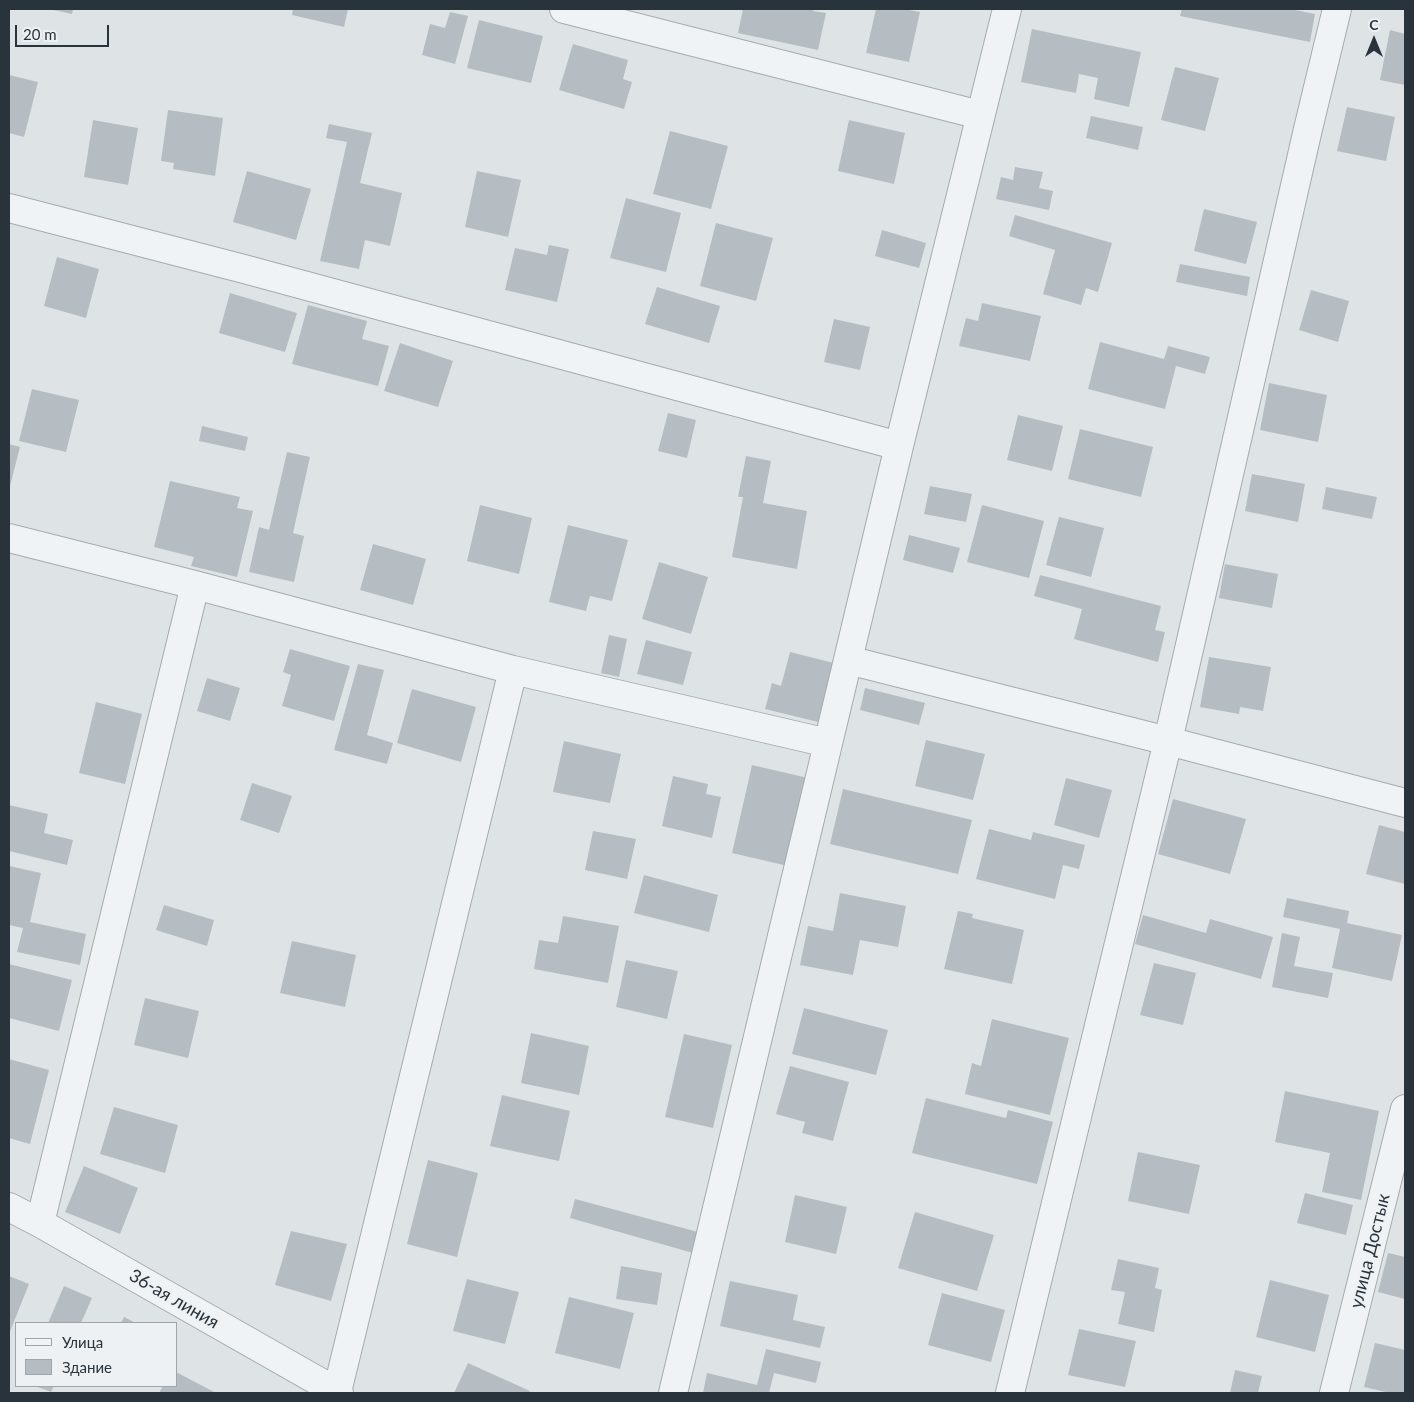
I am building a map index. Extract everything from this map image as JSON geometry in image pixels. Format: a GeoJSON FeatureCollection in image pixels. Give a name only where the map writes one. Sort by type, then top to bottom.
{"type":"FeatureCollection","features":[{"type":"Feature","properties":{"kind":"street"},"geometry":{"type":"LineString","coordinates":[[564,9],[980,115]]}},
{"type":"Feature","properties":{"kind":"street"},"geometry":{"type":"LineString","coordinates":[[673,1393],[899,446],[1007,9]]}},
{"type":"Feature","properties":{"kind":"street"},"geometry":{"type":"LineString","coordinates":[[1010,1393],[1168,741],[1337,9]]}},
{"type":"Feature","properties":{"kind":"street"},"geometry":{"type":"LineString","coordinates":[[9,208],[264,274],[899,446]]}},
{"type":"Feature","properties":{"kind":"street"},"geometry":{"type":"LineString","coordinates":[[9,538],[195,585],[513,670],[828,743]]}},
{"type":"Feature","properties":{"kind":"street"},"geometry":{"type":"LineString","coordinates":[[40,1222],[195,585]]}},
{"type":"Feature","properties":{"kind":"street"},"geometry":{"type":"LineString","coordinates":[[848,660],[1405,803]]}},
{"type":"Feature","properties":{"kind":"street"},"geometry":{"type":"LineString","coordinates":[[338,1393],[513,670]]}},
{"type":"Feature","properties":{"kind":"street","name":"улица Достык"},"geometry":{"type":"LineString","coordinates":[[1334,1393],[1405,1109]]}},
{"type":"Feature","properties":{"kind":"street","name":"36-ая линия"},"geometry":{"type":"LineString","coordinates":[[9,1207],[40,1222],[338,1393]]}},
{"type":"Feature","properties":{"kind":"building"},"geometry":{"type":"Polygon","coordinates":[[[49,9],[73,9],[72,14],[49,9]]]}},
{"type":"Feature","properties":{"kind":"building"},"geometry":{"type":"Polygon","coordinates":[[[293,9],[348,9],[344,27],[292,15],[293,9]]]}},
{"type":"Feature","properties":{"kind":"building"},"geometry":{"type":"Polygon","coordinates":[[[743,9],[814,9],[813,11],[826,13],[818,50],[738,33],[743,9]]]}},
{"type":"Feature","properties":{"kind":"building"},"geometry":{"type":"Polygon","coordinates":[[[876,9],[904,9],[920,12],[909,62],[866,53],[876,9]]]}},
{"type":"Feature","properties":{"kind":"building"},"geometry":{"type":"Polygon","coordinates":[[[1182,9],[1290,9],[1315,14],[1310,42],[1180,16],[1182,9]]]}},
{"type":"Feature","properties":{"kind":"building"},"geometry":{"type":"Polygon","coordinates":[[[450,12],[468,16],[455,64],[422,55],[430,24],[445,28],[450,12]]]}},
{"type":"Feature","properties":{"kind":"building"},"geometry":{"type":"Polygon","coordinates":[[[479,20],[543,36],[531,83],[467,68],[479,20]]]}},
{"type":"Feature","properties":{"kind":"building"},"geometry":{"type":"Polygon","coordinates":[[[1032,29],[1141,52],[1129,107],[1094,99],[1098,78],[1079,74],[1076,93],[1021,82],[1032,29]]]}},
{"type":"Feature","properties":{"kind":"building"},"geometry":{"type":"Polygon","coordinates":[[[1390,30],[1405,34],[1405,85],[1380,80],[1390,30]]]}},
{"type":"Feature","properties":{"kind":"building"},"geometry":{"type":"Polygon","coordinates":[[[573,44],[628,60],[623,79],[632,82],[624,109],[559,90],[573,44]]]}},
{"type":"Feature","properties":{"kind":"building"},"geometry":{"type":"Polygon","coordinates":[[[1175,67],[1219,78],[1205,131],[1161,120],[1175,67]]]}},
{"type":"Feature","properties":{"kind":"building"},"geometry":{"type":"Polygon","coordinates":[[[9,75],[38,82],[24,137],[9,133],[9,75]]]}},
{"type":"Feature","properties":{"kind":"building"},"geometry":{"type":"Polygon","coordinates":[[[1347,107],[1395,117],[1386,161],[1337,151],[1347,107]]]}},
{"type":"Feature","properties":{"kind":"building"},"geometry":{"type":"Polygon","coordinates":[[[168,110],[223,118],[215,176],[173,169],[174,163],[161,161],[168,110]]]}},
{"type":"Feature","properties":{"kind":"building"},"geometry":{"type":"Polygon","coordinates":[[[1091,116],[1143,127],[1138,150],[1086,138],[1091,116]]]}},
{"type":"Feature","properties":{"kind":"building"},"geometry":{"type":"Polygon","coordinates":[[[93,120],[138,128],[128,185],[84,177],[93,120]]]}},
{"type":"Feature","properties":{"kind":"building"},"geometry":{"type":"Polygon","coordinates":[[[849,120],[905,133],[894,184],[838,171],[849,120]]]}},
{"type":"Feature","properties":{"kind":"building"},"geometry":{"type":"Polygon","coordinates":[[[329,124],[372,133],[360,183],[402,193],[390,246],[365,240],[359,269],[320,261],[347,142],[326,138],[329,124]]]}},
{"type":"Feature","properties":{"kind":"building"},"geometry":{"type":"Polygon","coordinates":[[[670,131],[728,146],[711,209],[653,194],[670,131]]]}},
{"type":"Feature","properties":{"kind":"building"},"geometry":{"type":"Polygon","coordinates":[[[1015,167],[1043,172],[1039,188],[1053,191],[1049,210],[996,199],[1001,177],[1013,180],[1015,167]]]}},
{"type":"Feature","properties":{"kind":"building"},"geometry":{"type":"Polygon","coordinates":[[[247,171],[311,189],[296,240],[233,222],[247,171]]]}},
{"type":"Feature","properties":{"kind":"building"},"geometry":{"type":"Polygon","coordinates":[[[477,171],[521,180],[508,237],[465,227],[477,171]]]}},
{"type":"Feature","properties":{"kind":"building"},"geometry":{"type":"Polygon","coordinates":[[[626,198],[681,213],[666,272],[610,258],[626,198]]]}},
{"type":"Feature","properties":{"kind":"building"},"geometry":{"type":"Polygon","coordinates":[[[1204,209],[1257,222],[1246,264],[1194,251],[1204,209]]]}},
{"type":"Feature","properties":{"kind":"building"},"geometry":{"type":"Polygon","coordinates":[[[1015,215],[1112,243],[1098,292],[1086,288],[1081,305],[1043,294],[1055,250],[1009,236],[1015,215]]]}},
{"type":"Feature","properties":{"kind":"building"},"geometry":{"type":"Polygon","coordinates":[[[716,223],[773,238],[756,301],[700,286],[716,223]]]}},
{"type":"Feature","properties":{"kind":"building"},"geometry":{"type":"Polygon","coordinates":[[[882,230],[926,243],[919,268],[875,256],[882,230]]]}},
{"type":"Feature","properties":{"kind":"building"},"geometry":{"type":"Polygon","coordinates":[[[549,245],[569,249],[557,302],[505,290],[515,248],[547,255],[549,245]]]}},
{"type":"Feature","properties":{"kind":"building"},"geometry":{"type":"Polygon","coordinates":[[[57,257],[99,269],[86,318],[44,306],[57,257]]]}},
{"type":"Feature","properties":{"kind":"building"},"geometry":{"type":"Polygon","coordinates":[[[1180,264],[1250,277],[1247,296],[1176,282],[1180,264]]]}},
{"type":"Feature","properties":{"kind":"building"},"geometry":{"type":"Polygon","coordinates":[[[657,287],[720,306],[709,343],[645,324],[657,287]]]}},
{"type":"Feature","properties":{"kind":"building"},"geometry":{"type":"Polygon","coordinates":[[[1311,290],[1349,301],[1338,342],[1299,330],[1311,290]]]}},
{"type":"Feature","properties":{"kind":"building"},"geometry":{"type":"Polygon","coordinates":[[[230,293],[297,313],[285,352],[219,333],[230,293]]]}},
{"type":"Feature","properties":{"kind":"building"},"geometry":{"type":"Polygon","coordinates":[[[982,303],[1041,316],[1030,361],[959,346],[966,318],[978,321],[982,303]]]}},
{"type":"Feature","properties":{"kind":"building"},"geometry":{"type":"Polygon","coordinates":[[[308,305],[367,321],[362,339],[389,346],[378,386],[292,364],[308,305]]]}},
{"type":"Feature","properties":{"kind":"building"},"geometry":{"type":"Polygon","coordinates":[[[834,319],[870,327],[860,370],[824,362],[834,319]]]}},
{"type":"Feature","properties":{"kind":"building"},"geometry":{"type":"Polygon","coordinates":[[[1100,342],[1164,359],[1168,346],[1210,357],[1205,374],[1176,366],[1165,409],[1088,389],[1100,342]]]}},
{"type":"Feature","properties":{"kind":"building"},"geometry":{"type":"Polygon","coordinates":[[[400,343],[453,361],[438,407],[384,391],[400,343]]]}},
{"type":"Feature","properties":{"kind":"building"},"geometry":{"type":"Polygon","coordinates":[[[1269,383],[1327,395],[1318,442],[1260,430],[1269,383]]]}},
{"type":"Feature","properties":{"kind":"building"},"geometry":{"type":"Polygon","coordinates":[[[32,389],[79,400],[66,452],[19,441],[32,389]]]}},
{"type":"Feature","properties":{"kind":"building"},"geometry":{"type":"Polygon","coordinates":[[[668,413],[696,420],[687,458],[658,451],[668,413]]]}},
{"type":"Feature","properties":{"kind":"building"},"geometry":{"type":"Polygon","coordinates":[[[1018,415],[1063,426],[1052,471],[1007,460],[1018,415]]]}},
{"type":"Feature","properties":{"kind":"building"},"geometry":{"type":"Polygon","coordinates":[[[202,426],[248,437],[245,451],[199,441],[202,426]]]}},
{"type":"Feature","properties":{"kind":"building"},"geometry":{"type":"Polygon","coordinates":[[[1080,429],[1153,447],[1141,497],[1068,479],[1080,429]]]}},
{"type":"Feature","properties":{"kind":"building"},"geometry":{"type":"Polygon","coordinates":[[[9,444],[20,447],[9,490],[9,444]]]}},
{"type":"Feature","properties":{"kind":"building"},"geometry":{"type":"Polygon","coordinates":[[[287,452],[310,457],[293,533],[304,536],[294,582],[249,572],[259,527],[269,530],[287,452]]]}},
{"type":"Feature","properties":{"kind":"building"},"geometry":{"type":"Polygon","coordinates":[[[746,456],[771,461],[763,503],[807,511],[797,569],[732,557],[743,497],[738,497],[746,456]]]}},
{"type":"Feature","properties":{"kind":"building"},"geometry":{"type":"Polygon","coordinates":[[[1252,474],[1305,484],[1298,522],[1245,511],[1252,474]]]}},
{"type":"Feature","properties":{"kind":"building"},"geometry":{"type":"Polygon","coordinates":[[[170,481],[240,497],[237,508],[253,511],[237,577],[191,566],[194,557],[154,547],[170,481]]]}},
{"type":"Feature","properties":{"kind":"building"},"geometry":{"type":"Polygon","coordinates":[[[930,486],[972,494],[966,522],[924,514],[930,486]]]}},
{"type":"Feature","properties":{"kind":"building"},"geometry":{"type":"Polygon","coordinates":[[[1326,487],[1377,497],[1372,519],[1322,509],[1326,487]]]}},
{"type":"Feature","properties":{"kind":"building"},"geometry":{"type":"Polygon","coordinates":[[[480,505],[532,518],[519,574],[467,561],[480,505]]]}},
{"type":"Feature","properties":{"kind":"building"},"geometry":{"type":"Polygon","coordinates":[[[982,505],[1044,521],[1029,578],[967,562],[982,505]]]}},
{"type":"Feature","properties":{"kind":"building"},"geometry":{"type":"Polygon","coordinates":[[[1059,517],[1104,528],[1091,577],[1046,565],[1059,517]]]}},
{"type":"Feature","properties":{"kind":"building"},"geometry":{"type":"Polygon","coordinates":[[[568,525],[628,540],[612,601],[590,596],[586,611],[549,602],[568,525]]]}},
{"type":"Feature","properties":{"kind":"building"},"geometry":{"type":"Polygon","coordinates":[[[909,535],[960,548],[953,573],[903,560],[909,535]]]}},
{"type":"Feature","properties":{"kind":"building"},"geometry":{"type":"Polygon","coordinates":[[[373,544],[426,559],[413,605],[360,590],[373,544]]]}},
{"type":"Feature","properties":{"kind":"building"},"geometry":{"type":"Polygon","coordinates":[[[659,562],[708,577],[691,634],[642,619],[659,562]]]}},
{"type":"Feature","properties":{"kind":"building"},"geometry":{"type":"Polygon","coordinates":[[[1225,564],[1278,574],[1272,608],[1219,598],[1225,564]]]}},
{"type":"Feature","properties":{"kind":"building"},"geometry":{"type":"Polygon","coordinates":[[[1040,575],[1161,606],[1155,630],[1165,632],[1158,662],[1074,639],[1082,609],[1034,596],[1040,575]]]}},
{"type":"Feature","properties":{"kind":"building"},"geometry":{"type":"Polygon","coordinates":[[[609,635],[627,639],[619,677],[601,673],[609,635]]]}},
{"type":"Feature","properties":{"kind":"building"},"geometry":{"type":"Polygon","coordinates":[[[646,640],[692,652],[683,685],[637,674],[646,640]]]}},
{"type":"Feature","properties":{"kind":"building"},"geometry":{"type":"Polygon","coordinates":[[[290,649],[350,666],[334,721],[282,706],[291,675],[283,672],[290,649]]]}},
{"type":"Feature","properties":{"kind":"building"},"geometry":{"type":"Polygon","coordinates":[[[790,652],[834,663],[818,722],[765,709],[772,683],[781,686],[790,652]]]}},
{"type":"Feature","properties":{"kind":"building"},"geometry":{"type":"Polygon","coordinates":[[[1209,657],[1271,667],[1263,711],[1240,707],[1239,714],[1200,707],[1209,657]]]}},
{"type":"Feature","properties":{"kind":"building"},"geometry":{"type":"Polygon","coordinates":[[[358,664],[384,670],[367,735],[393,743],[387,764],[334,750],[358,664]]]}},
{"type":"Feature","properties":{"kind":"building"},"geometry":{"type":"Polygon","coordinates":[[[207,678],[240,688],[230,721],[197,711],[207,678]]]}},
{"type":"Feature","properties":{"kind":"building"},"geometry":{"type":"Polygon","coordinates":[[[865,688],[925,703],[919,725],[860,710],[865,688]]]}},
{"type":"Feature","properties":{"kind":"building"},"geometry":{"type":"Polygon","coordinates":[[[412,689],[476,707],[461,762],[397,743],[412,689]]]}},
{"type":"Feature","properties":{"kind":"building"},"geometry":{"type":"Polygon","coordinates":[[[96,702],[142,714],[125,784],[79,773],[96,702]]]}},
{"type":"Feature","properties":{"kind":"building"},"geometry":{"type":"Polygon","coordinates":[[[926,740],[985,754],[973,800],[915,786],[926,740]]]}},
{"type":"Feature","properties":{"kind":"building"},"geometry":{"type":"Polygon","coordinates":[[[564,741],[621,754],[610,803],[553,792],[564,741]]]}},
{"type":"Feature","properties":{"kind":"building"},"geometry":{"type":"Polygon","coordinates":[[[752,765],[808,778],[788,866],[732,853],[752,765]]]}},
{"type":"Feature","properties":{"kind":"building"},"geometry":{"type":"Polygon","coordinates":[[[673,776],[708,784],[706,794],[721,797],[712,838],[662,826],[673,776]]]}},
{"type":"Feature","properties":{"kind":"building"},"geometry":{"type":"Polygon","coordinates":[[[1066,778],[1112,790],[1099,838],[1054,825],[1066,778]]]}},
{"type":"Feature","properties":{"kind":"building"},"geometry":{"type":"Polygon","coordinates":[[[252,783],[292,796],[279,833],[240,820],[252,783]]]}},
{"type":"Feature","properties":{"kind":"building"},"geometry":{"type":"Polygon","coordinates":[[[843,789],[972,820],[958,874],[830,844],[843,789]]]}},
{"type":"Feature","properties":{"kind":"building"},"geometry":{"type":"Polygon","coordinates":[[[1173,799],[1246,819],[1230,874],[1158,854],[1173,799]]]}},
{"type":"Feature","properties":{"kind":"building"},"geometry":{"type":"Polygon","coordinates":[[[9,805],[48,814],[44,833],[73,840],[67,865],[9,851],[9,805]]]}},
{"type":"Feature","properties":{"kind":"building"},"geometry":{"type":"Polygon","coordinates":[[[1379,825],[1405,832],[1405,884],[1366,874],[1379,825]]]}},
{"type":"Feature","properties":{"kind":"building"},"geometry":{"type":"Polygon","coordinates":[[[989,829],[1031,840],[1033,832],[1085,845],[1079,869],[1063,865],[1055,899],[976,879],[989,829]]]}},
{"type":"Feature","properties":{"kind":"building"},"geometry":{"type":"Polygon","coordinates":[[[593,831],[636,839],[627,879],[585,870],[593,831]]]}},
{"type":"Feature","properties":{"kind":"building"},"geometry":{"type":"Polygon","coordinates":[[[9,866],[41,873],[30,922],[86,934],[80,965],[17,952],[23,928],[9,925],[9,866]]]}},
{"type":"Feature","properties":{"kind":"building"},"geometry":{"type":"Polygon","coordinates":[[[644,875],[718,895],[709,932],[634,913],[644,875]]]}},
{"type":"Feature","properties":{"kind":"building"},"geometry":{"type":"Polygon","coordinates":[[[840,893],[906,906],[898,947],[860,940],[853,975],[800,965],[808,926],[833,931],[840,893]]]}},
{"type":"Feature","properties":{"kind":"building"},"geometry":{"type":"Polygon","coordinates":[[[1287,898],[1349,911],[1347,923],[1402,935],[1392,981],[1332,968],[1340,929],[1283,917],[1287,898]]]}},
{"type":"Feature","properties":{"kind":"building"},"geometry":{"type":"Polygon","coordinates":[[[164,905],[214,920],[207,946],[156,930],[164,905]]]}},
{"type":"Feature","properties":{"kind":"building"},"geometry":{"type":"Polygon","coordinates":[[[958,911],[973,914],[972,918],[1024,930],[1012,984],[944,969],[958,911]]]}},
{"type":"Feature","properties":{"kind":"building"},"geometry":{"type":"Polygon","coordinates":[[[1143,915],[1206,933],[1210,919],[1273,937],[1261,979],[1135,944],[1143,915]]]}},
{"type":"Feature","properties":{"kind":"building"},"geometry":{"type":"Polygon","coordinates":[[[563,916],[619,926],[608,983],[534,969],[539,940],[558,943],[563,916]]]}},
{"type":"Feature","properties":{"kind":"building"},"geometry":{"type":"Polygon","coordinates":[[[1282,933],[1300,937],[1294,966],[1333,973],[1328,998],[1272,987],[1282,933]]]}},
{"type":"Feature","properties":{"kind":"building"},"geometry":{"type":"Polygon","coordinates":[[[292,941],[356,955],[345,1007],[280,993],[292,941]]]}},
{"type":"Feature","properties":{"kind":"building"},"geometry":{"type":"Polygon","coordinates":[[[626,960],[678,971],[667,1019],[616,1007],[626,960]]]}},
{"type":"Feature","properties":{"kind":"building"},"geometry":{"type":"Polygon","coordinates":[[[1154,963],[1196,973],[1183,1025],[1140,1015],[1154,963]]]}},
{"type":"Feature","properties":{"kind":"building"},"geometry":{"type":"Polygon","coordinates":[[[9,964],[72,980],[59,1031],[9,1018],[9,964]]]}},
{"type":"Feature","properties":{"kind":"building"},"geometry":{"type":"Polygon","coordinates":[[[145,998],[199,1011],[188,1058],[134,1045],[145,998]]]}},
{"type":"Feature","properties":{"kind":"building"},"geometry":{"type":"Polygon","coordinates":[[[804,1008],[888,1030],[876,1075],[792,1054],[804,1008]]]}},
{"type":"Feature","properties":{"kind":"building"},"geometry":{"type":"Polygon","coordinates":[[[992,1019],[1069,1038],[1050,1115],[965,1094],[972,1063],[981,1066],[992,1019]]]}},
{"type":"Feature","properties":{"kind":"building"},"geometry":{"type":"Polygon","coordinates":[[[531,1033],[589,1046],[579,1095],[521,1083],[531,1033]]]}},
{"type":"Feature","properties":{"kind":"building"},"geometry":{"type":"Polygon","coordinates":[[[684,1034],[732,1045],[713,1128],[665,1117],[684,1034]]]}},
{"type":"Feature","properties":{"kind":"building"},"geometry":{"type":"Polygon","coordinates":[[[9,1059],[49,1070],[30,1144],[9,1138],[9,1059]]]}},
{"type":"Feature","properties":{"kind":"building"},"geometry":{"type":"Polygon","coordinates":[[[790,1066],[849,1082],[833,1141],[802,1133],[805,1122],[776,1114],[790,1066]]]}},
{"type":"Feature","properties":{"kind":"building"},"geometry":{"type":"Polygon","coordinates":[[[1285,1091],[1379,1111],[1361,1200],[1322,1192],[1330,1153],[1275,1142],[1285,1091]]]}},
{"type":"Feature","properties":{"kind":"building"},"geometry":{"type":"Polygon","coordinates":[[[502,1095],[570,1111],[559,1161],[490,1146],[502,1095]]]}},
{"type":"Feature","properties":{"kind":"building"},"geometry":{"type":"Polygon","coordinates":[[[926,1098],[1006,1118],[1008,1110],[1053,1122],[1037,1184],[912,1153],[926,1098]]]}},
{"type":"Feature","properties":{"kind":"building"},"geometry":{"type":"Polygon","coordinates":[[[114,1107],[178,1125],[165,1173],[100,1154],[114,1107]]]}},
{"type":"Feature","properties":{"kind":"building"},"geometry":{"type":"Polygon","coordinates":[[[1138,1152],[1200,1165],[1189,1214],[1128,1201],[1138,1152]]]}},
{"type":"Feature","properties":{"kind":"building"},"geometry":{"type":"Polygon","coordinates":[[[428,1160],[478,1173],[457,1257],[407,1244],[428,1160]]]}},
{"type":"Feature","properties":{"kind":"building"},"geometry":{"type":"Polygon","coordinates":[[[84,1166],[138,1188],[120,1234],[65,1212],[84,1166]]]}},
{"type":"Feature","properties":{"kind":"building"},"geometry":{"type":"Polygon","coordinates":[[[1305,1193],[1353,1205],[1346,1235],[1297,1223],[1305,1193]]]}},
{"type":"Feature","properties":{"kind":"building"},"geometry":{"type":"Polygon","coordinates":[[[795,1195],[847,1207],[836,1254],[785,1242],[795,1195]]]}},
{"type":"Feature","properties":{"kind":"building"},"geometry":{"type":"Polygon","coordinates":[[[575,1199],[698,1232],[693,1253],[570,1218],[575,1199]]]}},
{"type":"Feature","properties":{"kind":"building"},"geometry":{"type":"Polygon","coordinates":[[[915,1212],[994,1235],[977,1291],[898,1268],[915,1212]]]}},
{"type":"Feature","properties":{"kind":"building"},"geometry":{"type":"Polygon","coordinates":[[[291,1231],[347,1244],[331,1301],[275,1285],[291,1231]]]}},
{"type":"Feature","properties":{"kind":"building"},"geometry":{"type":"Polygon","coordinates":[[[1388,1253],[1405,1257],[1405,1299],[1378,1292],[1388,1253]]]}},
{"type":"Feature","properties":{"kind":"building"},"geometry":{"type":"Polygon","coordinates":[[[1118,1259],[1159,1268],[1155,1288],[1162,1290],[1154,1332],[1118,1324],[1125,1292],[1111,1290],[1118,1259]]]}},
{"type":"Feature","properties":{"kind":"building"},"geometry":{"type":"Polygon","coordinates":[[[621,1266],[662,1273],[657,1305],[616,1299],[621,1266]]]}},
{"type":"Feature","properties":{"kind":"building"},"geometry":{"type":"Polygon","coordinates":[[[9,1276],[29,1284],[9,1334],[9,1276]]]}},
{"type":"Feature","properties":{"kind":"building"},"geometry":{"type":"Polygon","coordinates":[[[467,1279],[519,1292],[505,1344],[453,1331],[467,1279]]]}},
{"type":"Feature","properties":{"kind":"building"},"geometry":{"type":"Polygon","coordinates":[[[1270,1280],[1329,1295],[1315,1352],[1256,1337],[1270,1280]]]}},
{"type":"Feature","properties":{"kind":"building"},"geometry":{"type":"Polygon","coordinates":[[[730,1281],[798,1295],[793,1320],[825,1327],[820,1348],[720,1326],[730,1281]]]}},
{"type":"Feature","properties":{"kind":"building"},"geometry":{"type":"Polygon","coordinates":[[[64,1286],[92,1298],[81,1322],[48,1322],[64,1286]]]}},
{"type":"Feature","properties":{"kind":"building"},"geometry":{"type":"Polygon","coordinates":[[[942,1293],[1005,1310],[991,1362],[928,1345],[942,1293]]]}},
{"type":"Feature","properties":{"kind":"building"},"geometry":{"type":"Polygon","coordinates":[[[569,1297],[634,1313],[620,1369],[555,1353],[569,1297]]]}},
{"type":"Feature","properties":{"kind":"building"},"geometry":{"type":"Polygon","coordinates":[[[124,1317],[134,1322],[122,1322],[124,1317]]]}},
{"type":"Feature","properties":{"kind":"building"},"geometry":{"type":"Polygon","coordinates":[[[1079,1329],[1136,1341],[1125,1387],[1068,1375],[1079,1329]]]}},
{"type":"Feature","properties":{"kind":"building"},"geometry":{"type":"Polygon","coordinates":[[[1375,1343],[1405,1350],[1405,1393],[1390,1393],[1364,1387],[1375,1343]]]}},
{"type":"Feature","properties":{"kind":"building"},"geometry":{"type":"Polygon","coordinates":[[[766,1349],[821,1362],[816,1383],[774,1373],[769,1393],[703,1393],[707,1373],[757,1385],[766,1349]]]}},
{"type":"Feature","properties":{"kind":"building"},"geometry":{"type":"Polygon","coordinates":[[[468,1363],[530,1391],[529,1393],[454,1393],[468,1363]]]}},
{"type":"Feature","properties":{"kind":"building"},"geometry":{"type":"Polygon","coordinates":[[[1235,1370],[1262,1376],[1258,1393],[1230,1393],[1235,1370]]]}},
{"type":"Feature","properties":{"kind":"building"},"geometry":{"type":"Polygon","coordinates":[[[178,1373],[216,1393],[159,1393],[162,1387],[178,1387],[178,1373]]]}},
{"type":"Feature","properties":{"kind":"building"},"geometry":{"type":"Polygon","coordinates":[[[38,1387],[54,1387],[51,1392],[38,1387]]]}}]}
